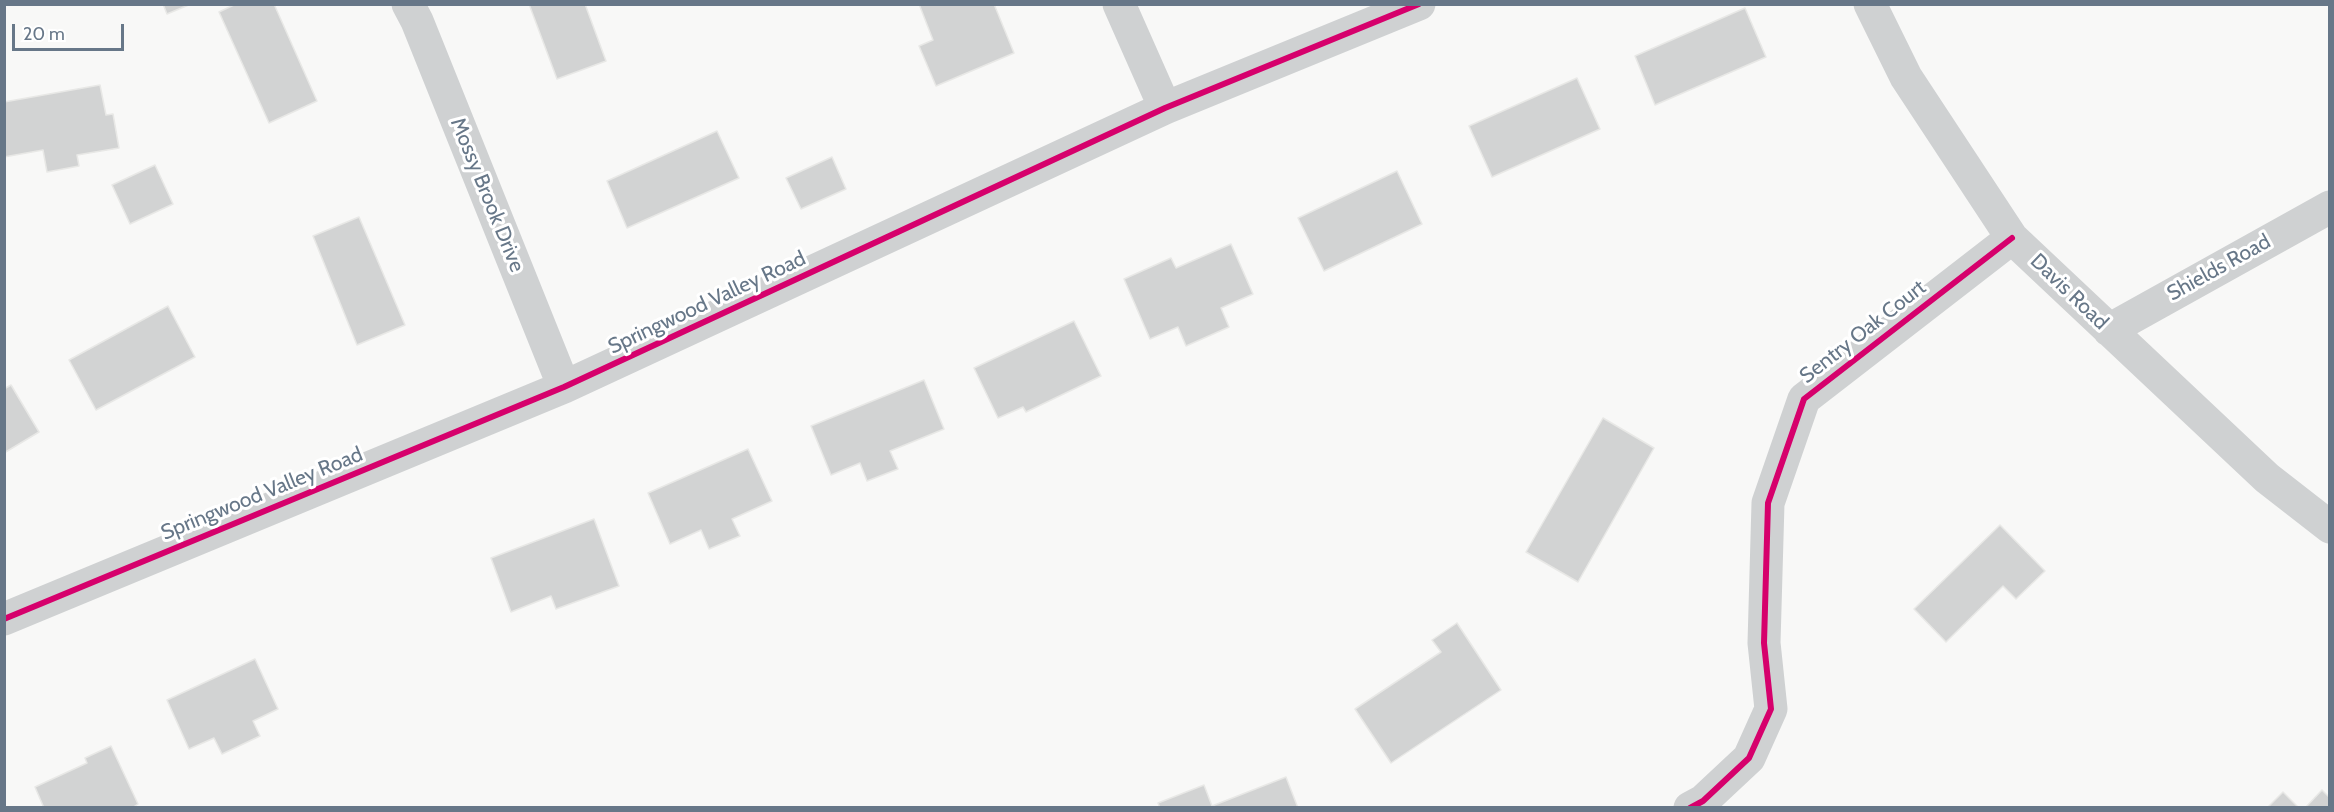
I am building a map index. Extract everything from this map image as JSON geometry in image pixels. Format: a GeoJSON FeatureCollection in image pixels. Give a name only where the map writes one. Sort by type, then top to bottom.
{"type":"FeatureCollection","features":[{"type":"Feature","properties":{"kind":"street","name":"Mossy Brook Drive"},"geometry":{"type":"LineString","coordinates":[[408,4],[417,21],[564,387]]}},
{"type":"Feature","properties":{"kind":"street"},"geometry":{"type":"LineString","coordinates":[[1119,4],[1165,108]]}},
{"type":"Feature","properties":{"kind":"street","name":"Springwood Valley Road"},"geometry":{"type":"LineString","coordinates":[[4,619],[564,387],[1165,108],[1419,4]]}},
{"type":"Feature","properties":{"kind":"street","name":"Davis Road"},"geometry":{"type":"LineString","coordinates":[[1870,4],[1906,77],[2012,238],[2267,478],[2330,527]]}},
{"type":"Feature","properties":{"kind":"street","name":"Shields Road"},"geometry":{"type":"LineString","coordinates":[[2109,330],[2330,207]]}},
{"type":"Feature","properties":{"kind":"street","name":"Sentry Oak Court"},"geometry":{"type":"LineString","coordinates":[[1690,807],[1703,801],[1749,758],[1771,709],[1764,643],[1768,503],[1804,399],[2012,238]]}},
{"type":"Feature","properties":{"kind":"building"},"geometry":{"type":"Polygon","coordinates":[[[163,4],[191,4],[167,14],[163,4]]]}},
{"type":"Feature","properties":{"kind":"building"},"geometry":{"type":"Polygon","coordinates":[[[236,4],[274,4],[317,101],[269,123],[219,12],[236,4]]]}},
{"type":"Feature","properties":{"kind":"building"},"geometry":{"type":"Polygon","coordinates":[[[529,4],[585,4],[606,61],[557,79],[529,4]]]}},
{"type":"Feature","properties":{"kind":"building"},"geometry":{"type":"Polygon","coordinates":[[[919,4],[994,4],[1014,53],[936,86],[919,46],[933,40],[919,4]]]}},
{"type":"Feature","properties":{"kind":"building"},"geometry":{"type":"Polygon","coordinates":[[[1745,8],[1766,57],[1655,105],[1635,56],[1745,8]]]}},
{"type":"Feature","properties":{"kind":"building"},"geometry":{"type":"Polygon","coordinates":[[[1577,78],[1600,129],[1492,177],[1469,126],[1577,78]]]}},
{"type":"Feature","properties":{"kind":"building"},"geometry":{"type":"Polygon","coordinates":[[[100,85],[106,115],[113,114],[119,148],[77,155],[79,166],[47,172],[43,150],[4,157],[4,102],[100,85]]]}},
{"type":"Feature","properties":{"kind":"building"},"geometry":{"type":"Polygon","coordinates":[[[717,131],[739,178],[627,228],[607,181],[717,131]]]}},
{"type":"Feature","properties":{"kind":"building"},"geometry":{"type":"Polygon","coordinates":[[[832,157],[846,189],[801,209],[786,178],[832,157]]]}},
{"type":"Feature","properties":{"kind":"building"},"geometry":{"type":"Polygon","coordinates":[[[155,165],[173,204],[130,224],[112,185],[155,165]]]}},
{"type":"Feature","properties":{"kind":"building"},"geometry":{"type":"Polygon","coordinates":[[[1397,171],[1422,224],[1324,271],[1298,218],[1397,171]]]}},
{"type":"Feature","properties":{"kind":"building"},"geometry":{"type":"Polygon","coordinates":[[[359,217],[405,325],[357,345],[313,236],[359,217]]]}},
{"type":"Feature","properties":{"kind":"building"},"geometry":{"type":"Polygon","coordinates":[[[1231,244],[1253,294],[1221,308],[1229,327],[1186,346],[1178,327],[1150,339],[1124,279],[1171,258],[1176,268],[1231,244]]]}},
{"type":"Feature","properties":{"kind":"building"},"geometry":{"type":"Polygon","coordinates":[[[168,306],[195,357],[96,410],[69,360],[168,306]]]}},
{"type":"Feature","properties":{"kind":"building"},"geometry":{"type":"Polygon","coordinates":[[[1074,321],[1101,376],[1026,412],[1023,407],[998,418],[974,368],[1074,321]]]}},
{"type":"Feature","properties":{"kind":"building"},"geometry":{"type":"Polygon","coordinates":[[[924,380],[944,429],[890,451],[898,469],[867,481],[860,463],[831,475],[811,426],[924,380]]]}},
{"type":"Feature","properties":{"kind":"building"},"geometry":{"type":"Polygon","coordinates":[[[11,385],[39,432],[4,453],[4,389],[11,385]]]}},
{"type":"Feature","properties":{"kind":"building"},"geometry":{"type":"Polygon","coordinates":[[[1603,418],[1654,448],[1578,582],[1526,552],[1603,418]]]}},
{"type":"Feature","properties":{"kind":"building"},"geometry":{"type":"Polygon","coordinates":[[[748,449],[772,501],[732,519],[740,536],[709,549],[701,530],[670,544],[648,493],[748,449]]]}},
{"type":"Feature","properties":{"kind":"building"},"geometry":{"type":"Polygon","coordinates":[[[594,519],[619,586],[556,609],[551,596],[511,612],[491,558],[594,519]]]}},
{"type":"Feature","properties":{"kind":"building"},"geometry":{"type":"Polygon","coordinates":[[[2000,525],[2045,571],[2016,599],[2003,586],[1946,642],[1914,609],[2000,525]]]}},
{"type":"Feature","properties":{"kind":"building"},"geometry":{"type":"Polygon","coordinates":[[[1457,623],[1501,690],[1391,763],[1355,709],[1441,652],[1432,640],[1457,623]]]}},
{"type":"Feature","properties":{"kind":"building"},"geometry":{"type":"Polygon","coordinates":[[[255,659],[278,709],[253,721],[260,736],[222,754],[214,738],[189,749],[167,700],[255,659]]]}},
{"type":"Feature","properties":{"kind":"building"},"geometry":{"type":"Polygon","coordinates":[[[111,746],[138,804],[132,808],[44,808],[35,787],[87,763],[85,758],[111,746]]]}},
{"type":"Feature","properties":{"kind":"building"},"geometry":{"type":"Polygon","coordinates":[[[1286,777],[1298,808],[1160,808],[1158,803],[1204,785],[1212,806],[1286,777]]]}},
{"type":"Feature","properties":{"kind":"building"},"geometry":{"type":"Polygon","coordinates":[[[2322,790],[2330,798],[2330,808],[2305,808],[2322,790]]]}},
{"type":"Feature","properties":{"kind":"building"},"geometry":{"type":"Polygon","coordinates":[[[2283,792],[2299,808],[2267,808],[2283,792]]]}},
{"type":"Feature","properties":{"kind":"cycle path"},"geometry":{"type":"LineString","coordinates":[[4,619],[564,387],[1165,108],[1419,4]]}},
{"type":"Feature","properties":{"kind":"cycle path"},"geometry":{"type":"LineString","coordinates":[[1690,808],[1703,801],[1749,758],[1771,709],[1764,643],[1768,503],[1804,399],[2012,238]]}}]}
